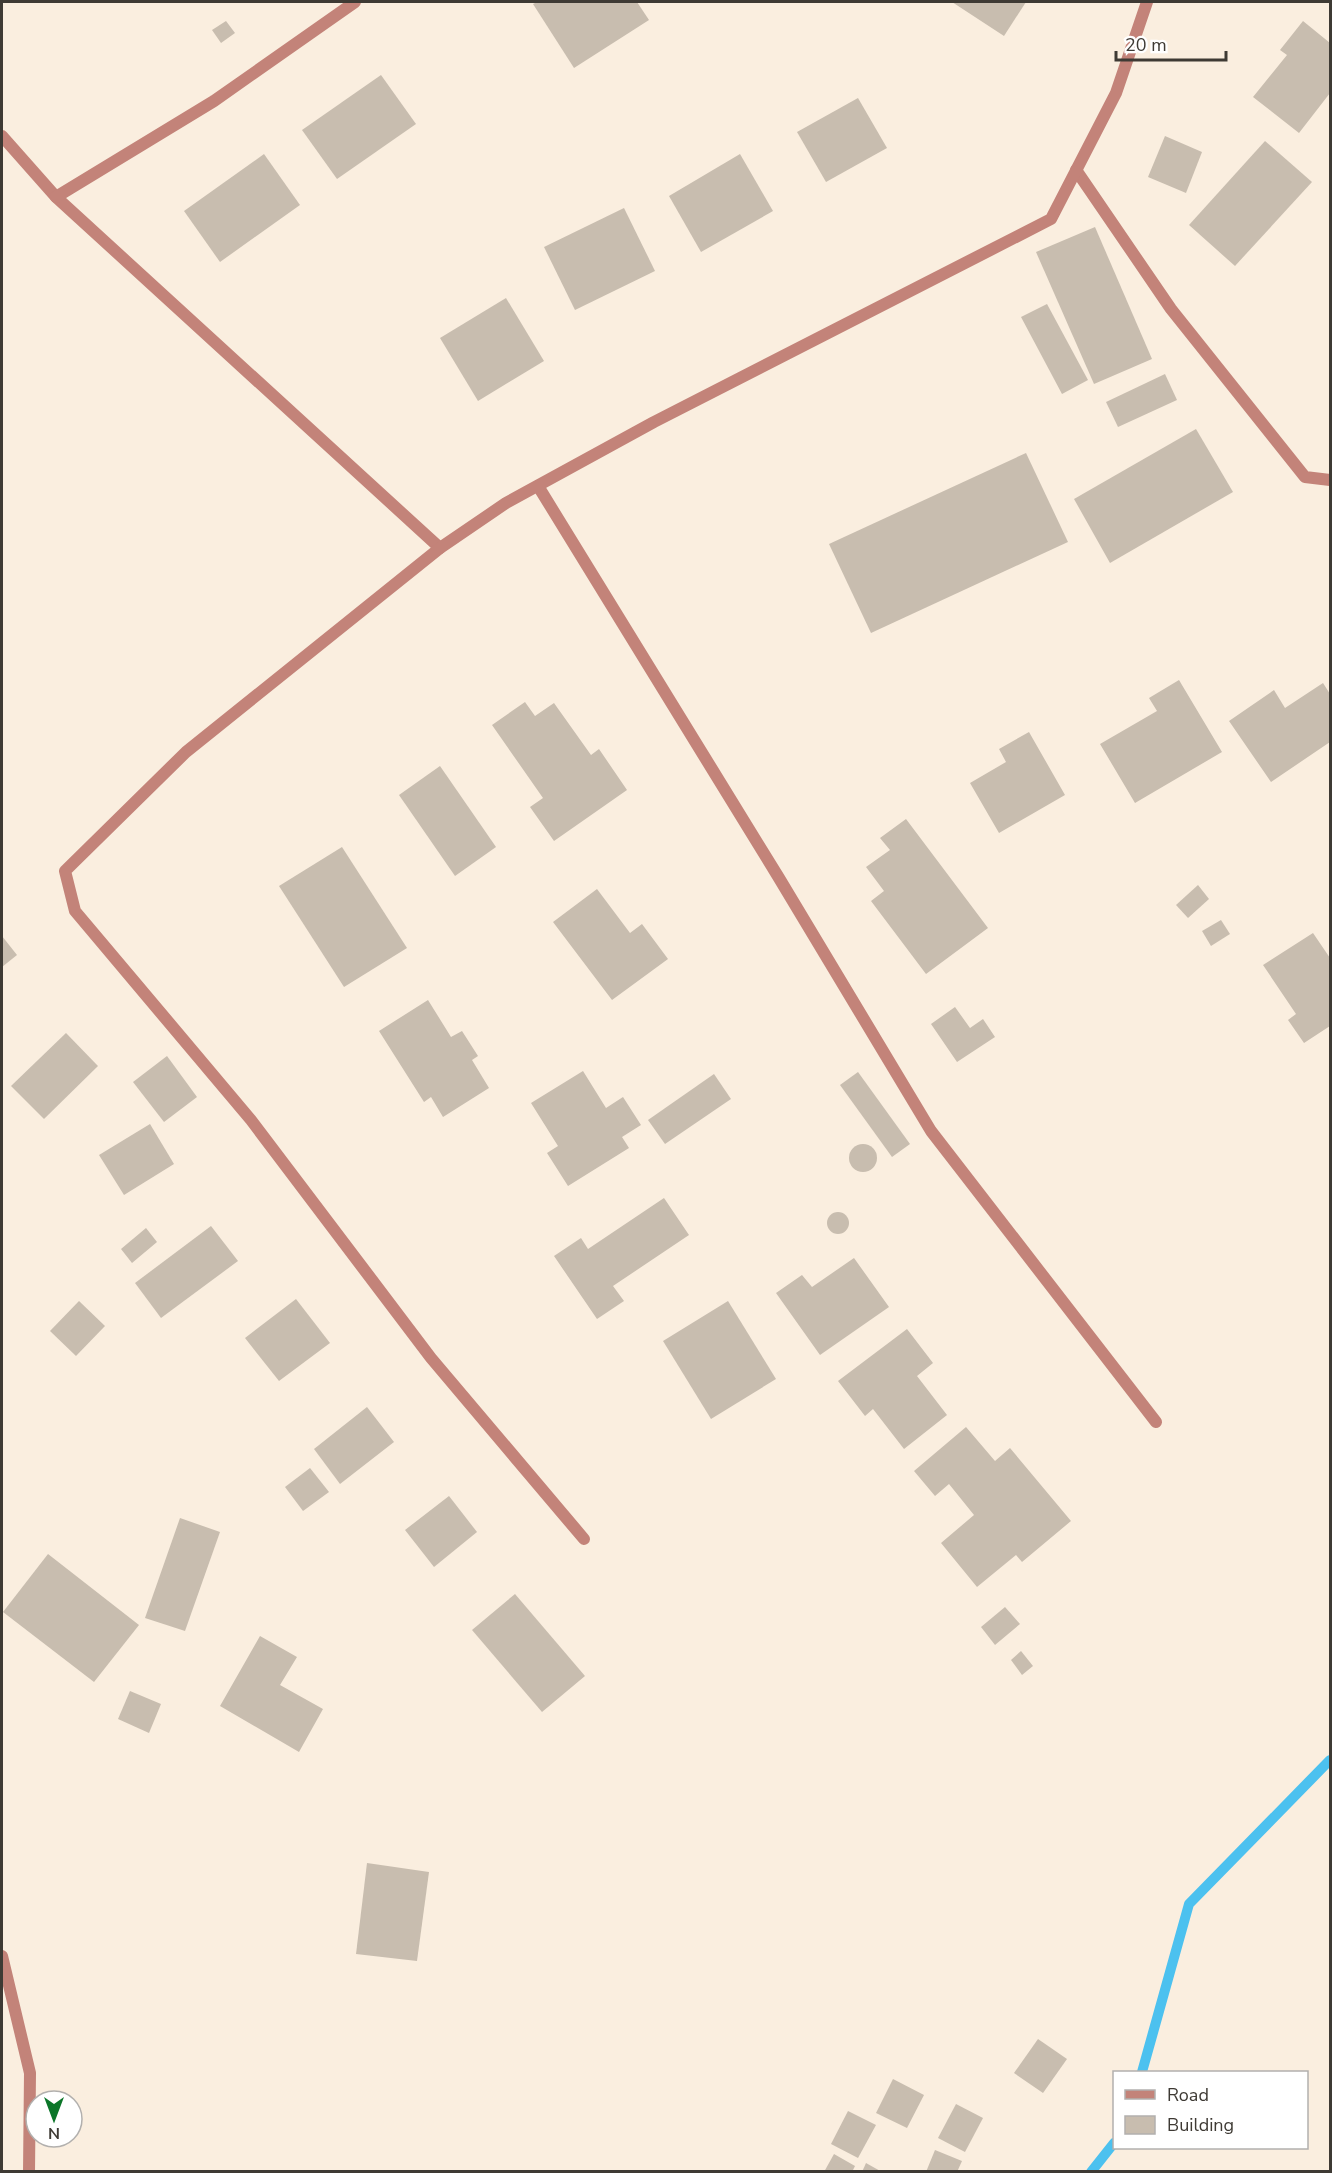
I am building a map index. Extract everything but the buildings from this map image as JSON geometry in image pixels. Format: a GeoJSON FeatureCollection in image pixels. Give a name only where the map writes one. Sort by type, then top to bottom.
{"type":"FeatureCollection","features":[{"type":"Feature","properties":{"kind":"street"},"geometry":{"type":"LineString","coordinates":[[56,197],[214,101],[355,2]]}},
{"type":"Feature","properties":{"kind":"street"},"geometry":{"type":"LineString","coordinates":[[584,1539],[431,1358],[250,1120],[75,911],[65,871],[186,752],[440,548],[506,503],[654,422],[1051,219],[1116,93],[1147,2]]}},
{"type":"Feature","properties":{"kind":"street"},"geometry":{"type":"LineString","coordinates":[[2,136],[56,197],[440,548]]}},
{"type":"Feature","properties":{"kind":"street"},"geometry":{"type":"LineString","coordinates":[[1076,170],[1171,309],[1305,477],[1330,480]]}},
{"type":"Feature","properties":{"kind":"street"},"geometry":{"type":"LineString","coordinates":[[538,486],[931,1131],[1156,1422]]}},
{"type":"Feature","properties":{"kind":"street"},"geometry":{"type":"LineString","coordinates":[[2,1956],[30,2073],[29,2172]]}},
{"type":"Feature","properties":{"kind":"waterway"},"geometry":{"type":"LineString","coordinates":[[1142,2071],[1189,1904],[1330,1760]]}},
{"type":"Feature","properties":{"kind":"waterway"},"geometry":{"type":"LineString","coordinates":[[1091,2172],[1113,2144]]}}]}
